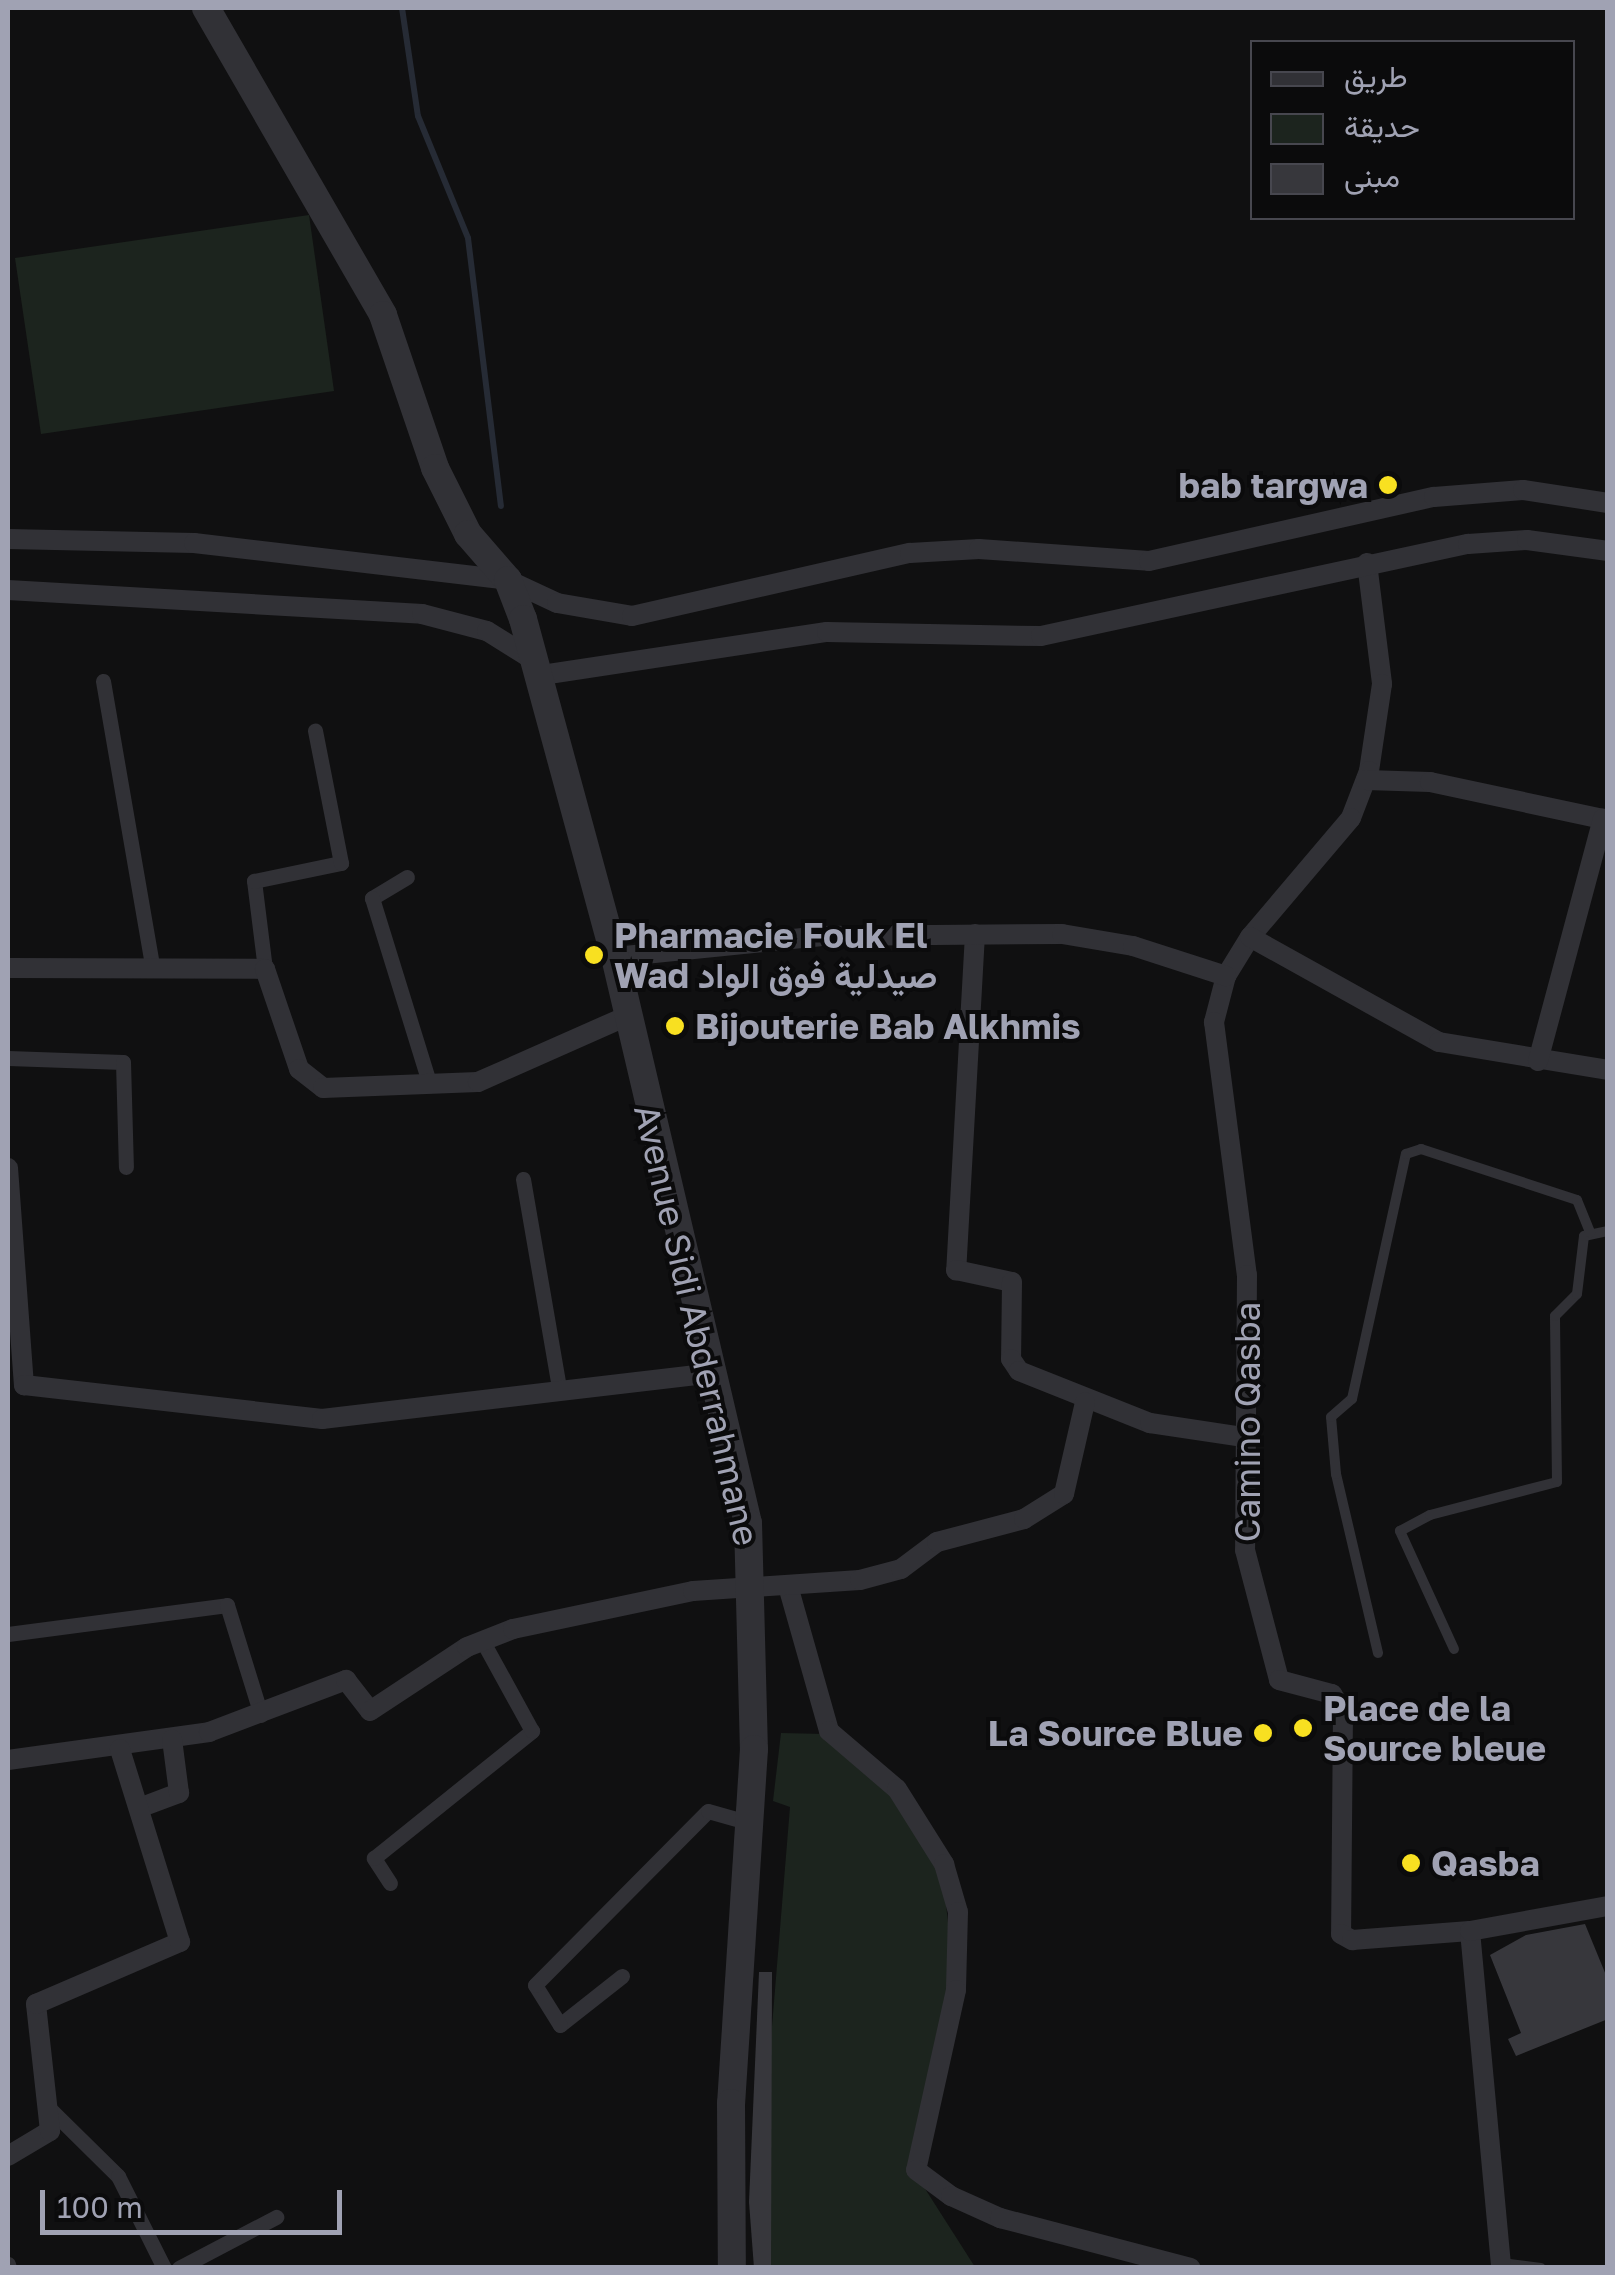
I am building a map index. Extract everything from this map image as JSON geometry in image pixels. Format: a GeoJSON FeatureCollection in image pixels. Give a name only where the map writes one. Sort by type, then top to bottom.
{"type":"FeatureCollection","features":[{"type":"Feature","properties":{"kind":"street"},"geometry":{"type":"LineString","coordinates":[[206,8],[383,315],[435,468],[468,534],[508,580]]}},
{"type":"Feature","properties":{"kind":"street"},"geometry":{"type":"LineString","coordinates":[[8,539],[194,543],[508,580],[557,603],[632,616],[910,553],[979,549],[1148,560],[1478,491],[1608,503]]}},
{"type":"Feature","properties":{"kind":"street"},"geometry":{"type":"LineString","coordinates":[[8,590],[422,614],[487,631],[540,669],[826,632],[1042,636],[1367,563],[1527,540],[1608,551]]}},
{"type":"Feature","properties":{"kind":"street","name":"Camino Qasba"},"geometry":{"type":"LineString","coordinates":[[1367,563],[1382,684],[1366,780],[1350,818],[1250,937],[1226,976],[1215,1048],[1244,1226],[1248,1438],[1245,1550],[1276,1674],[1283,1685],[1332,1694],[1343,1712],[1341,1934],[1352,1940],[1470,1931]]}},
{"type":"Feature","properties":{"kind":"street","name":"Avenue Sidi Abderrahmane"},"geometry":{"type":"LineString","coordinates":[[508,580],[540,669],[614,957],[625,1017],[748,1522],[750,1823],[731,2103],[732,2268]]}},
{"type":"Feature","properties":{"kind":"street"},"geometry":{"type":"LineString","coordinates":[[104,681],[152,965]]}},
{"type":"Feature","properties":{"kind":"street"},"geometry":{"type":"LineString","coordinates":[[315,731],[340,863],[254,881],[265,968],[308,1082],[430,1085],[510,1072],[625,1017]]}},
{"type":"Feature","properties":{"kind":"street"},"geometry":{"type":"LineString","coordinates":[[1366,780],[1430,782],[1605,820],[1538,1061]]}},
{"type":"Feature","properties":{"kind":"street"},"geometry":{"type":"LineString","coordinates":[[407,877],[372,898],[430,1085]]}},
{"type":"Feature","properties":{"kind":"street"},"geometry":{"type":"LineString","coordinates":[[975,934],[956,1270],[1012,1282],[1012,1364],[1085,1402],[1150,1423],[1248,1438]]}},
{"type":"Feature","properties":{"kind":"street"},"geometry":{"type":"LineString","coordinates":[[614,957],[820,936],[1094,937],[1226,976]]}},
{"type":"Feature","properties":{"kind":"street"},"geometry":{"type":"LineString","coordinates":[[1250,937],[1408,1030],[1483,1056],[1608,1070]]}},
{"type":"Feature","properties":{"kind":"street"},"geometry":{"type":"LineString","coordinates":[[8,968],[265,968]]}},
{"type":"Feature","properties":{"kind":"street"},"geometry":{"type":"LineString","coordinates":[[8,1058],[123,1062],[126,1166]]}},
{"type":"Feature","properties":{"kind":"street"},"geometry":{"type":"LineString","coordinates":[[8,1168],[16,1391],[322,1419],[559,1388],[712,1373]]}},
{"type":"Feature","properties":{"kind":"street"},"geometry":{"type":"LineString","coordinates":[[523,1179],[559,1388]]}},
{"type":"Feature","properties":{"kind":"street"},"geometry":{"type":"LineString","coordinates":[[8,1760],[172,1740],[261,1715],[346,1680],[370,1711],[482,1640],[584,1611],[750,1586],[788,1586],[901,1570],[937,1542],[1042,1510],[1072,1479],[1085,1402]]}},
{"type":"Feature","properties":{"kind":"street"},"geometry":{"type":"LineString","coordinates":[[788,1586],[829,1731],[897,1789],[941,1860],[958,1912],[956,1990],[916,2170],[928,2183],[1000,2218],[1191,2268]]}},
{"type":"Feature","properties":{"kind":"street"},"geometry":{"type":"LineString","coordinates":[[8,1634],[227,1605],[261,1715]]}},
{"type":"Feature","properties":{"kind":"street"},"geometry":{"type":"LineString","coordinates":[[390,1883],[374,1858],[532,1731],[482,1640]]}},
{"type":"Feature","properties":{"kind":"street"},"geometry":{"type":"LineString","coordinates":[[139,1808],[180,1793],[172,1740]]}},
{"type":"Feature","properties":{"kind":"street"},"geometry":{"type":"LineString","coordinates":[[8,2156],[48,2136],[49,2108],[36,2004],[180,1942],[120,1749]]}},
{"type":"Feature","properties":{"kind":"street"},"geometry":{"type":"LineString","coordinates":[[622,1976],[560,2026],[535,1985],[708,1811],[750,1823]]}},
{"type":"Feature","properties":{"kind":"street"},"geometry":{"type":"LineString","coordinates":[[1501,2265],[1470,1931],[1608,1906]]}},
{"type":"Feature","properties":{"kind":"street"},"geometry":{"type":"LineString","coordinates":[[49,2108],[118,2176],[164,2268]]}},
{"type":"Feature","properties":{"kind":"street"},"geometry":{"type":"LineString","coordinates":[[178,2268],[276,2217]]}},
{"type":"Feature","properties":{"kind":"lane"},"geometry":{"type":"LineString","coordinates":[[1378,1653],[1336,1474],[1331,1417],[1352,1399],[1406,1154],[1421,1149],[1577,1200],[1590,1232],[1577,1294],[1555,1316],[1557,1482],[1430,1515],[1400,1530],[1454,1649]]}},
{"type":"Feature","properties":{"kind":"lane"},"geometry":{"type":"LineString","coordinates":[[1590,1232],[1608,1231]]}},
{"type":"Feature","properties":{"kind":"lane"},"geometry":{"type":"LineString","coordinates":[[1501,2265],[1541,2268]]}},
{"type":"Feature","properties":{"kind":"green space"},"geometry":{"type":"Polygon","coordinates":[[[309,215],[334,391],[41,434],[15,258],[309,215]]]}},
{"type":"Feature","properties":{"kind":"green space"},"geometry":{"type":"Polygon","coordinates":[[[781,1733],[824,1734],[883,1775],[941,1860],[952,1958],[922,2184],[975,2267],[771,2268],[769,2063],[790,1807],[773,1801],[781,1733]]]}},
{"type":"Feature","properties":{"kind":"building"},"geometry":{"type":"Polygon","coordinates":[[[1585,1924],[1608,1980],[1608,2019],[1516,2056],[1508,2039],[1521,2033],[1490,1955],[1526,1935],[1585,1924]]]}},
{"type":"Feature","properties":{"kind":"building"},"geometry":{"type":"Polygon","coordinates":[[[759,1972],[772,1972],[771,2268],[754,2268],[749,2202],[759,1972]]]}},
{"type":"Feature","properties":{"kind":"waterway"},"geometry":{"type":"LineString","coordinates":[[402,8],[418,116],[468,238],[501,506]]}},
{"type":"Feature","properties":{"kind":"place","name":"bab targwa"},"geometry":{"type":"Point","coordinates":[1388,485]}},
{"type":"Feature","properties":{"kind":"place","name":"Pharmacie Fouk El Wad صيدلية فوق الواد"},"geometry":{"type":"Point","coordinates":[594,955]}},
{"type":"Feature","properties":{"kind":"place","name":"Bijouterie Bab Alkhmis"},"geometry":{"type":"Point","coordinates":[675,1026]}},
{"type":"Feature","properties":{"kind":"place","name":"Place de la Source bleue"},"geometry":{"type":"Point","coordinates":[1303,1728]}},
{"type":"Feature","properties":{"kind":"place","name":"La Source Blue"},"geometry":{"type":"Point","coordinates":[1263,1733]}},
{"type":"Feature","properties":{"kind":"place","name":"Qasba"},"geometry":{"type":"Point","coordinates":[1411,1863]}}]}
